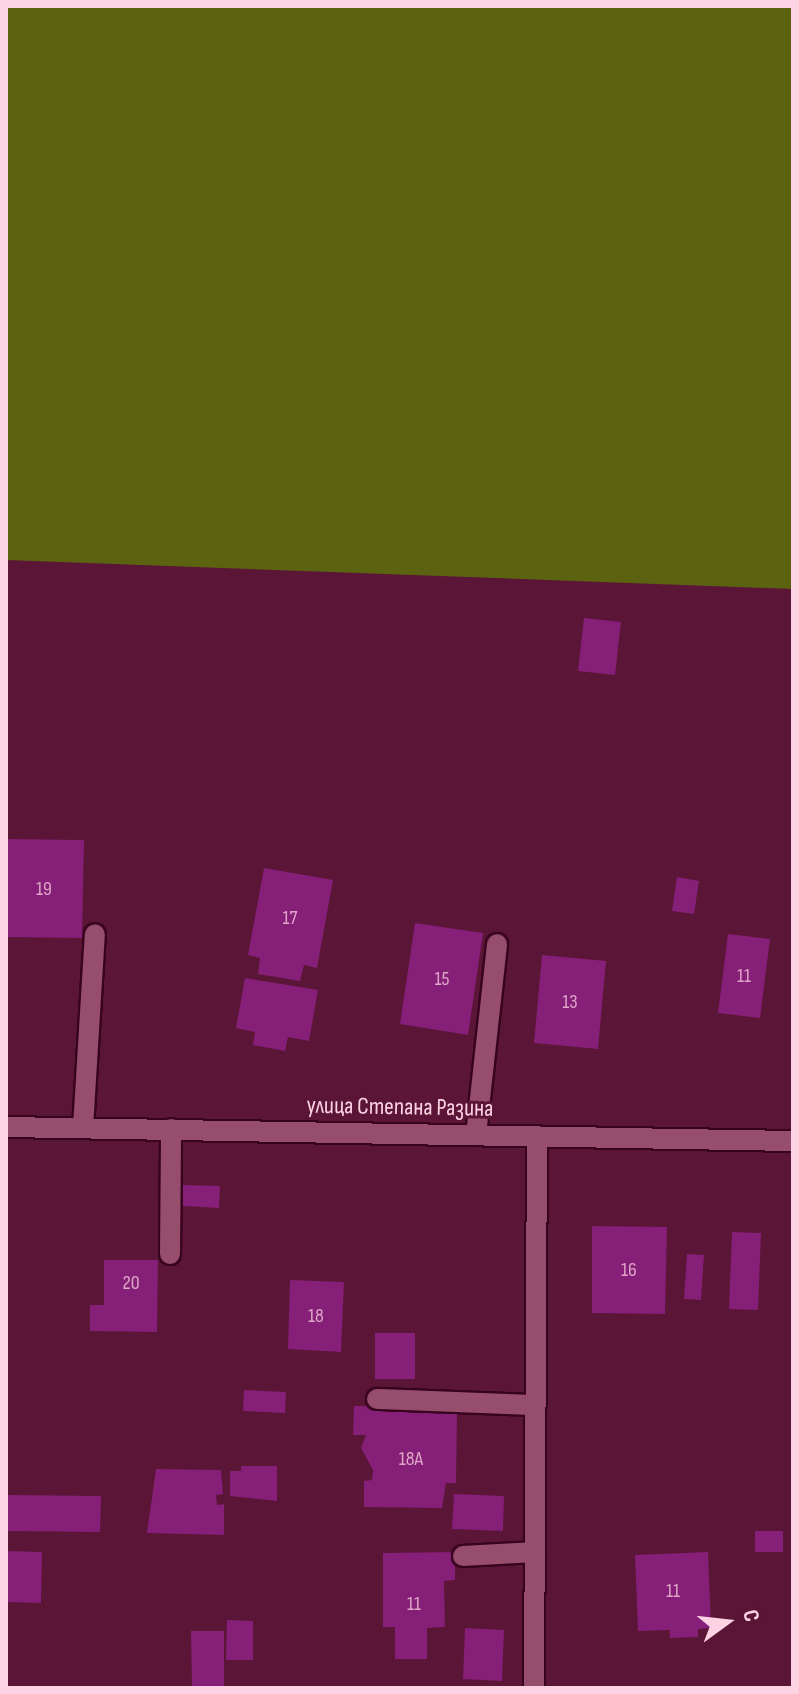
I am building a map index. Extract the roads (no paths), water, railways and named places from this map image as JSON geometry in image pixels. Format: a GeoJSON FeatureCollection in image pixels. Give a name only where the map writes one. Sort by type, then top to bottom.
{"type":"FeatureCollection","features":[{"type":"Feature","properties":{"kind":"street"},"geometry":{"type":"LineString","coordinates":[[83,1128],[95,934]]}},
{"type":"Feature","properties":{"kind":"street"},"geometry":{"type":"LineString","coordinates":[[476,1135],[497,944]]}},
{"type":"Feature","properties":{"kind":"street","name":"улица Степана Разина"},"geometry":{"type":"LineString","coordinates":[[6,1127],[793,1141]]}},
{"type":"Feature","properties":{"kind":"street"},"geometry":{"type":"LineString","coordinates":[[170,1254],[171,1129]]}},
{"type":"Feature","properties":{"kind":"street"},"geometry":{"type":"LineString","coordinates":[[534,1688],[537,1136]]}},
{"type":"Feature","properties":{"kind":"street"},"geometry":{"type":"LineString","coordinates":[[377,1399],[535,1405]]}},
{"type":"Feature","properties":{"kind":"street"},"geometry":{"type":"LineString","coordinates":[[463,1556],[535,1552]]}}]}
